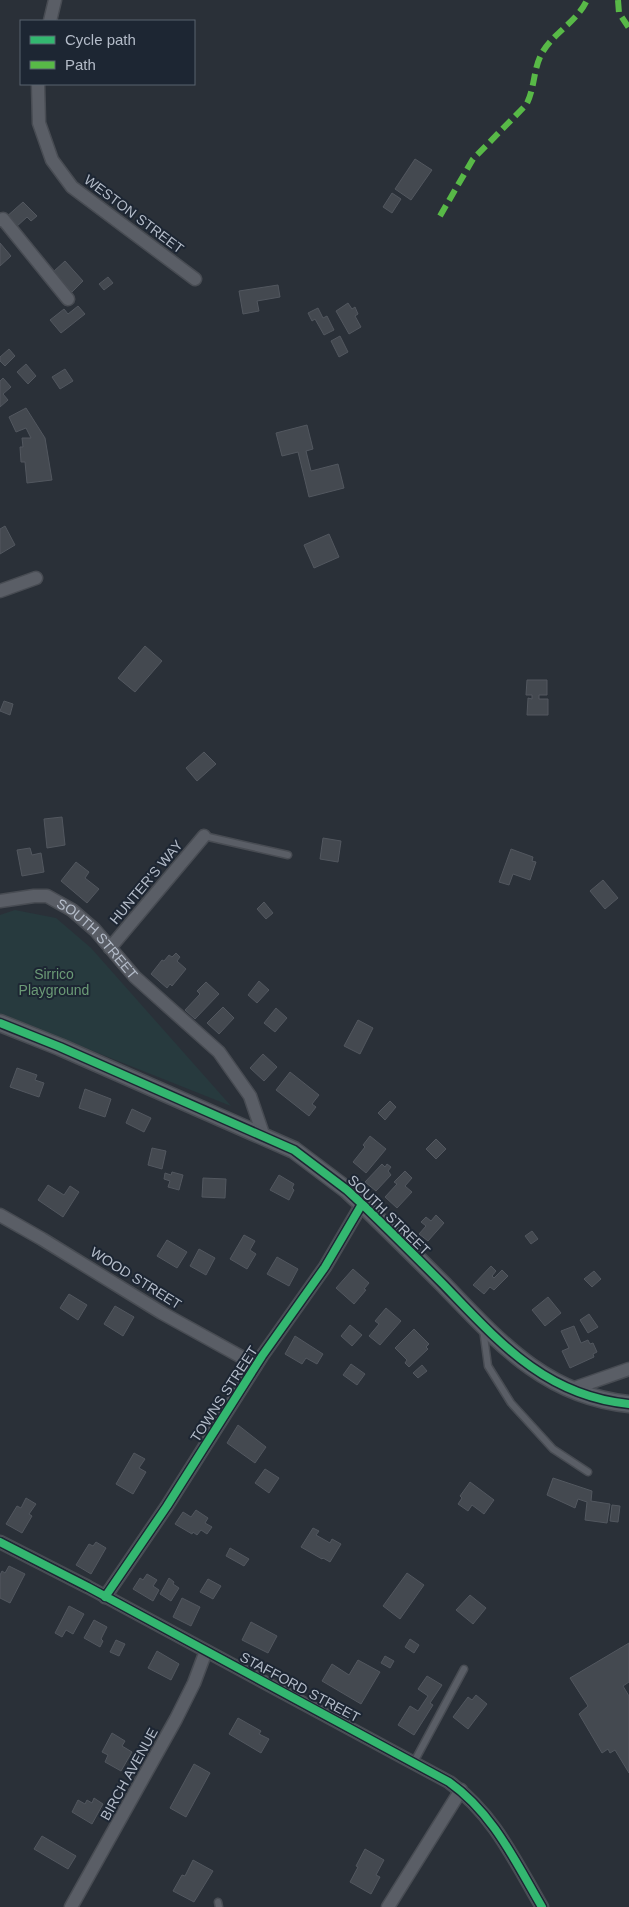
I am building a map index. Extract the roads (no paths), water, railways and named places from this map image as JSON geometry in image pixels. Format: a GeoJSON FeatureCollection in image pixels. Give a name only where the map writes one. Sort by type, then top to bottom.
{"type":"FeatureCollection","features":[{"type":"Feature","properties":{"kind":"street"},"geometry":{"type":"LineString","coordinates":[[50,20],[55,0]]}},
{"type":"Feature","properties":{"kind":"street","name":"WESTON STREET"},"geometry":{"type":"LineString","coordinates":[[38,85],[39,123],[52,160],[72,187],[195,279]]}},
{"type":"Feature","properties":{"kind":"street"},"geometry":{"type":"LineString","coordinates":[[0,220],[3,219],[68,299]]}},
{"type":"Feature","properties":{"kind":"street"},"geometry":{"type":"LineString","coordinates":[[0,591],[36,578]]}},
{"type":"Feature","properties":{"kind":"street","name":"HUNTER'S WAY"},"geometry":{"type":"LineString","coordinates":[[110,948],[204,836]]}},
{"type":"Feature","properties":{"kind":"street","name":"SOUTH STREET"},"geometry":{"type":"LineString","coordinates":[[0,901],[47,896],[72,910],[95,930],[136,977],[219,1052],[250,1096],[264,1137]]}},
{"type":"Feature","properties":{"kind":"street","name":"SOUTH STREET"},"geometry":{"type":"LineString","coordinates":[[0,1023],[60,1047],[294,1150],[347,1190],[498,1341],[528,1366],[569,1390],[590,1398],[629,1404]]}},
{"type":"Feature","properties":{"kind":"street","name":"TOWNS STREET"},"geometry":{"type":"LineString","coordinates":[[105,1597],[167,1506],[256,1365],[325,1267],[362,1204]]}},
{"type":"Feature","properties":{"kind":"street","name":"WOOD STREET"},"geometry":{"type":"LineString","coordinates":[[0,1215],[162,1313],[256,1365]]}},
{"type":"Feature","properties":{"kind":"street"},"geometry":{"type":"LineString","coordinates":[[569,1390],[629,1369]]}},
{"type":"Feature","properties":{"kind":"street","name":"STAFFORD STREET"},"geometry":{"type":"LineString","coordinates":[[0,1542],[414,1762],[461,1790],[483,1812],[501,1837],[542,1907]]}},
{"type":"Feature","properties":{"kind":"street","name":"BIRCH AVENUE"},"geometry":{"type":"LineString","coordinates":[[71,1907],[176,1719],[194,1683],[206,1652]]}},
{"type":"Feature","properties":{"kind":"street"},"geometry":{"type":"LineString","coordinates":[[388,1907],[461,1790]]}},
{"type":"Feature","properties":{"kind":"lane"},"geometry":{"type":"LineString","coordinates":[[204,836],[288,854]]}},
{"type":"Feature","properties":{"kind":"lane"},"geometry":{"type":"LineString","coordinates":[[483,1326],[488,1366],[511,1403],[553,1449],[588,1472]]}},
{"type":"Feature","properties":{"kind":"lane"},"geometry":{"type":"LineString","coordinates":[[414,1762],[464,1669]]}},
{"type":"Feature","properties":{"kind":"park label","name":"Sirrico Playground"},"geometry":{"type":"Point","coordinates":[54,982]}}]}
